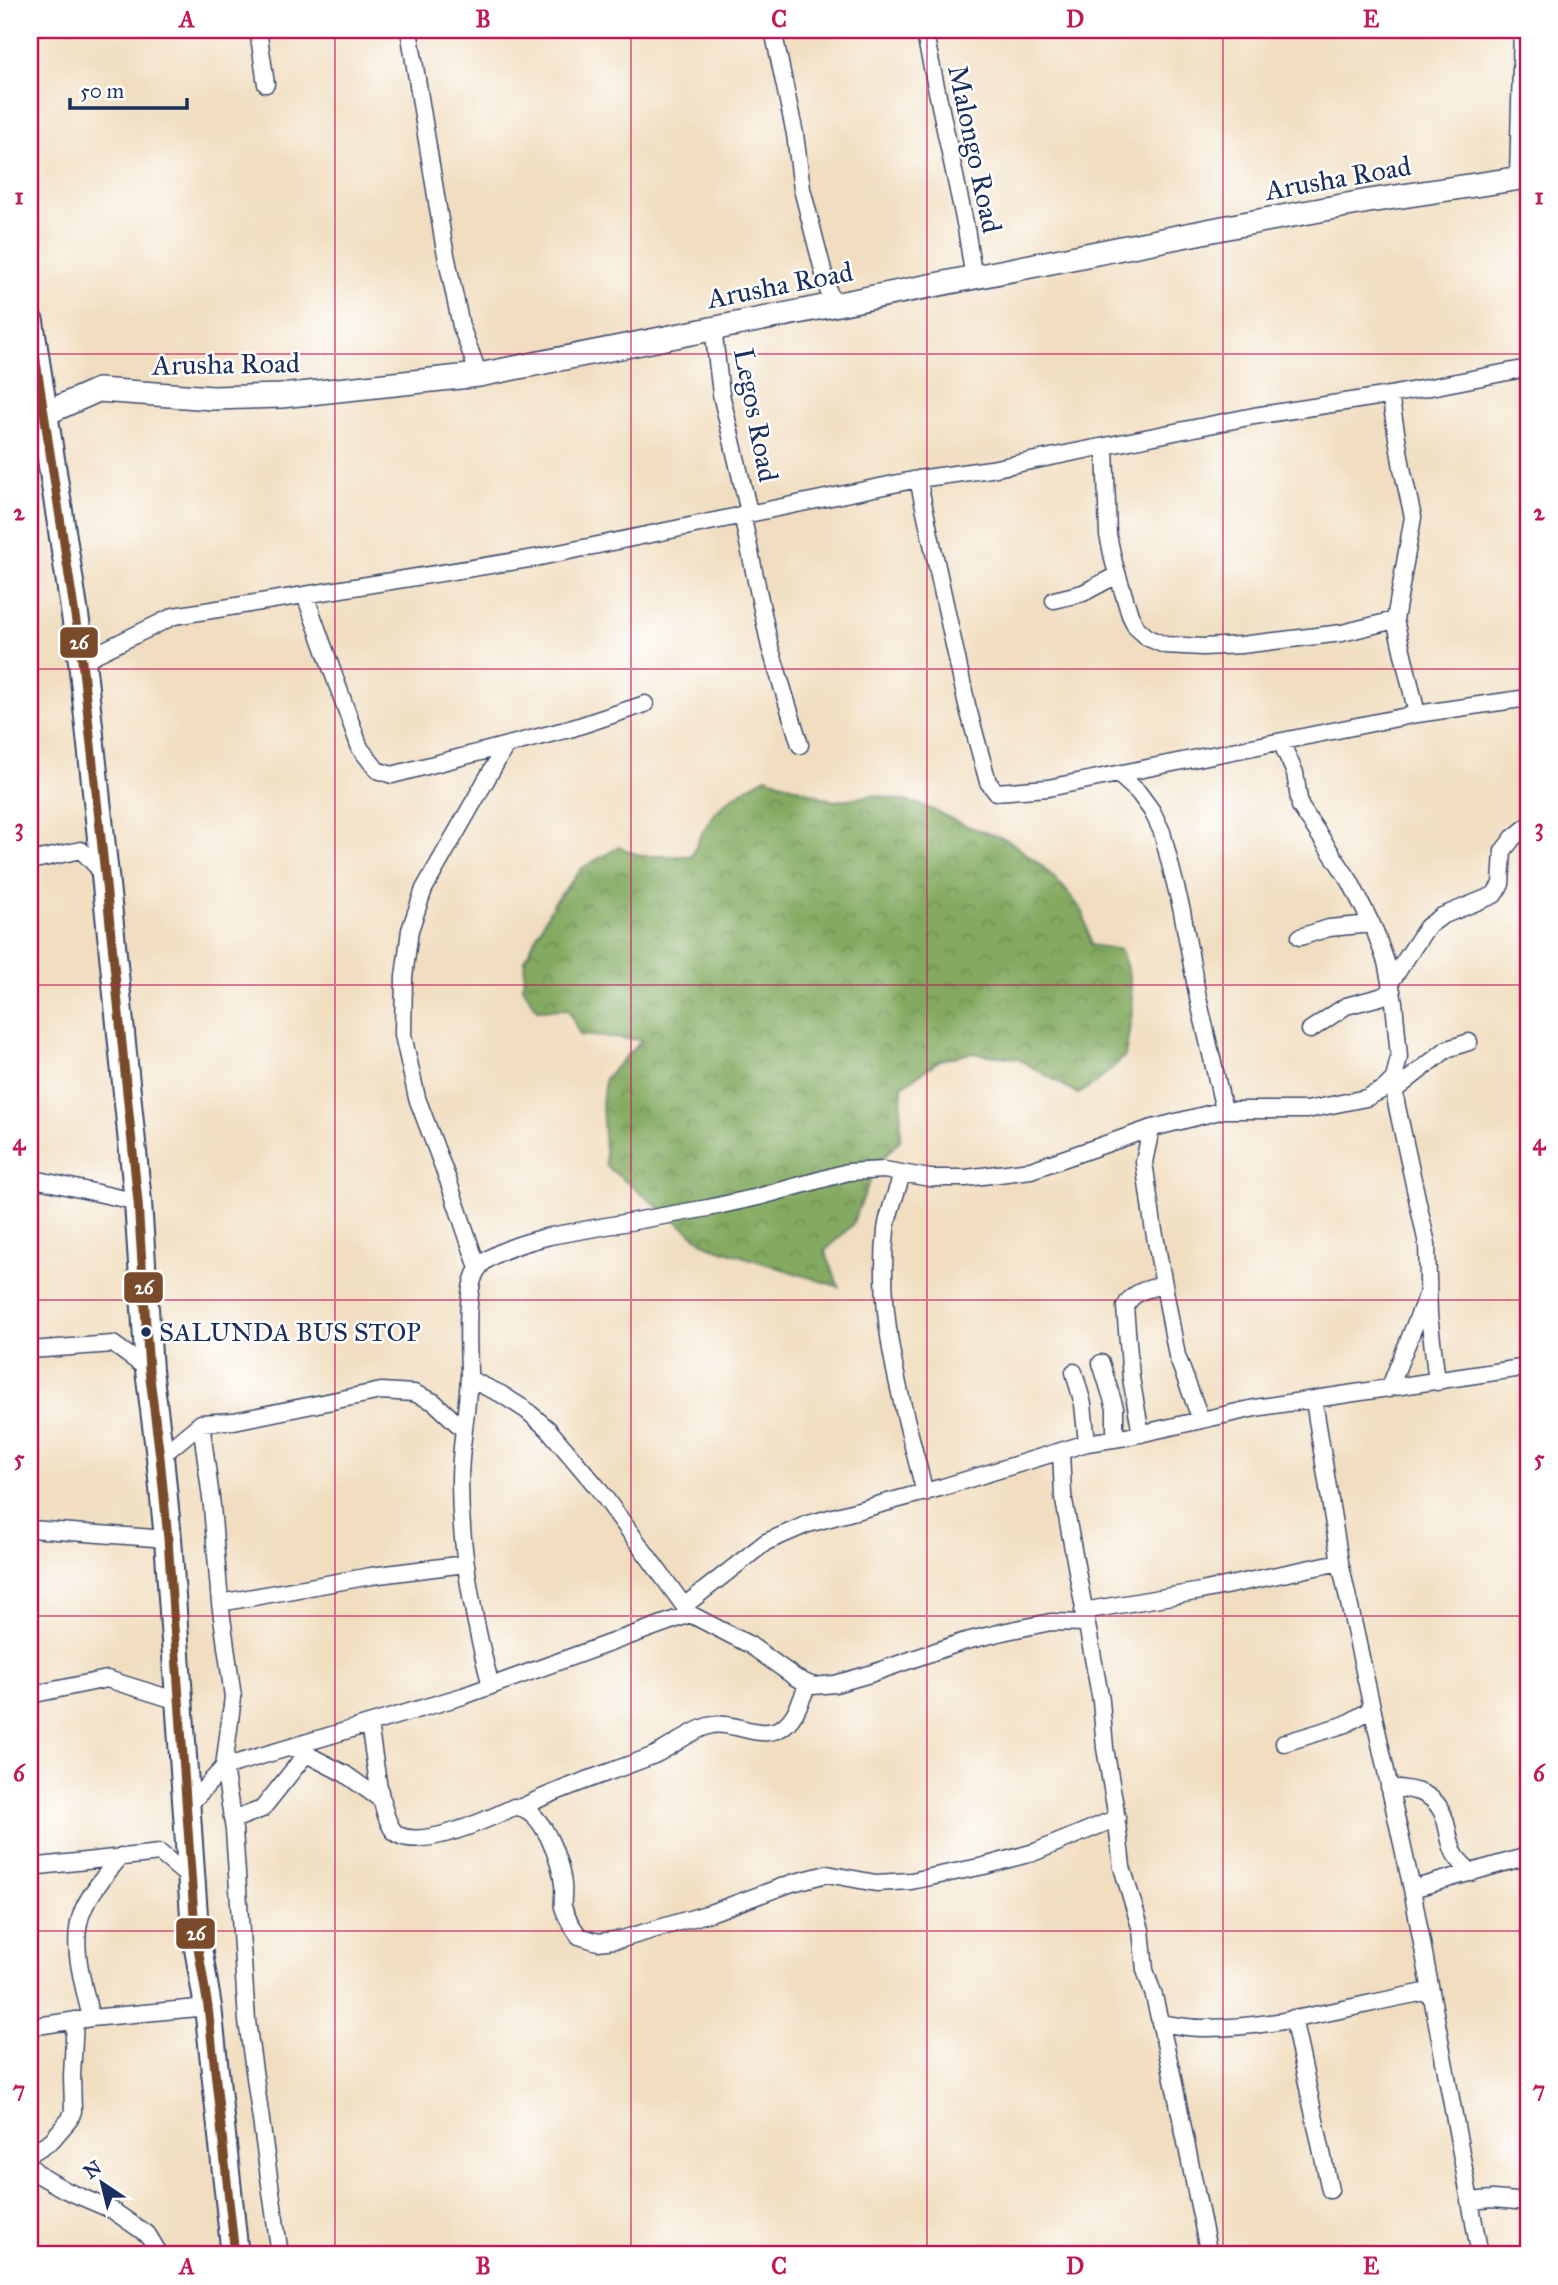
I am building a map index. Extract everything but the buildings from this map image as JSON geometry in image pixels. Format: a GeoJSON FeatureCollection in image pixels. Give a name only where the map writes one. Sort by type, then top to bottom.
{"type":"FeatureCollection","features":[{"type":"Feature","properties":{"kind":"highway"},"geometry":{"type":"LineString","coordinates":[[30,322],[82,661],[105,875],[138,1202],[149,1370],[168,1539],[195,1930],[208,2007],[235,2255]]}},
{"type":"Feature","properties":{"kind":"main road","name":"Arusha Road"},"geometry":{"type":"LineString","coordinates":[[44,414],[98,390],[213,398],[268,396],[479,375],[1238,225],[1369,201],[1523,178]]}},
{"type":"Feature","properties":{"kind":"street"},"geometry":{"type":"LineString","coordinates":[[258,30],[266,84]]}},
{"type":"Feature","properties":{"kind":"street"},"geometry":{"type":"LineString","coordinates":[[409,30],[430,164],[461,326],[479,375]]}},
{"type":"Feature","properties":{"kind":"street"},"geometry":{"type":"LineString","coordinates":[[773,30],[795,134],[802,189],[832,305]]}},
{"type":"Feature","properties":{"kind":"street","name":"Malongo Road"},"geometry":{"type":"LineString","coordinates":[[924,30],[974,279]]}},
{"type":"Feature","properties":{"kind":"street"},"geometry":{"type":"LineString","coordinates":[[1522,30],[1523,178]]}},
{"type":"Feature","properties":{"kind":"street","name":"Legos Road"},"geometry":{"type":"LineString","coordinates":[[713,328],[723,404],[770,647],[800,745]]}},
{"type":"Feature","properties":{"kind":"street"},"geometry":{"type":"LineString","coordinates":[[82,661],[174,617],[535,558],[918,480],[991,469],[1254,416],[1390,395],[1528,368]]}},
{"type":"Feature","properties":{"kind":"street"},"geometry":{"type":"LineString","coordinates":[[1390,395],[1413,517],[1395,620],[1417,714]]}},
{"type":"Feature","properties":{"kind":"street"},"geometry":{"type":"LineString","coordinates":[[1105,447],[1108,535],[1117,575],[1136,627],[1148,638],[1165,645],[1241,645],[1342,633],[1395,620]]}},
{"type":"Feature","properties":{"kind":"street"},"geometry":{"type":"LineString","coordinates":[[918,480],[967,705],[984,772],[996,792],[1017,792],[1417,714],[1528,698]]}},
{"type":"Feature","properties":{"kind":"street"},"geometry":{"type":"LineString","coordinates":[[1054,600],[1083,593],[1117,575]]}},
{"type":"Feature","properties":{"kind":"street"},"geometry":{"type":"LineString","coordinates":[[305,595],[360,748],[377,770],[392,775],[573,728],[645,704]]}},
{"type":"Feature","properties":{"kind":"street"},"geometry":{"type":"LineString","coordinates":[[1281,742],[1295,773],[1300,806],[1350,881],[1372,923],[1386,962],[1399,1048],[1394,1084],[1427,1244],[1432,1350],[1437,1382]]}},
{"type":"Feature","properties":{"kind":"street"},"geometry":{"type":"LineString","coordinates":[[478,1268],[417,1098],[403,1035],[404,977],[410,930],[424,889],[505,747]]}},
{"type":"Feature","properties":{"kind":"street"},"geometry":{"type":"LineString","coordinates":[[1118,774],[1138,792],[1152,811],[1162,832],[1182,911],[1198,998],[1224,1110]]}},
{"type":"Feature","properties":{"kind":"street"},"geometry":{"type":"LineString","coordinates":[[1310,1030],[1346,1006],[1380,997],[1391,987],[1427,927],[1442,916],[1494,895],[1501,884],[1503,852],[1513,838],[1528,826]]}},
{"type":"Feature","properties":{"kind":"street"},"geometry":{"type":"LineString","coordinates":[[30,861],[81,850],[105,875]]}},
{"type":"Feature","properties":{"kind":"street"},"geometry":{"type":"LineString","coordinates":[[1300,937],[1329,928],[1372,923]]}},
{"type":"Feature","properties":{"kind":"street"},"geometry":{"type":"LineString","coordinates":[[492,1686],[481,1649],[465,1564],[460,1478],[469,1379],[470,1289],[478,1268],[496,1255],[525,1242],[550,1236],[720,1206],[848,1172],[884,1170],[930,1178],[966,1178],[1031,1170],[1151,1129],[1224,1110],[1307,1110],[1338,1105],[1366,1098],[1394,1084],[1447,1049],[1468,1042]]}},
{"type":"Feature","properties":{"kind":"street"},"geometry":{"type":"LineString","coordinates":[[1151,1129],[1144,1162],[1164,1285],[1177,1356],[1200,1420]]}},
{"type":"Feature","properties":{"kind":"street"},"geometry":{"type":"LineString","coordinates":[[902,1174],[886,1228],[886,1311],[889,1346],[898,1391],[925,1493]]}},
{"type":"Feature","properties":{"kind":"street"},"geometry":{"type":"LineString","coordinates":[[30,1178],[138,1202]]}},
{"type":"Feature","properties":{"kind":"street"},"geometry":{"type":"LineString","coordinates":[[1141,1434],[1131,1378],[1125,1307],[1129,1297],[1142,1290],[1164,1285]]}},
{"type":"Feature","properties":{"kind":"street"},"geometry":{"type":"LineString","coordinates":[[1389,1389],[1428,1291]]}},
{"type":"Feature","properties":{"kind":"street"},"geometry":{"type":"LineString","coordinates":[[30,1350],[113,1344],[149,1370]]}},
{"type":"Feature","properties":{"kind":"street"},"geometry":{"type":"LineString","coordinates":[[1101,1363],[1115,1408],[1115,1439]]}},
{"type":"Feature","properties":{"kind":"street"},"geometry":{"type":"LineString","coordinates":[[186,1808],[224,1767],[299,1751],[369,1725],[492,1686],[687,1610],[766,1542],[808,1524],[925,1493],[1087,1443],[1141,1434],[1255,1408],[1528,1367]]}},
{"type":"Feature","properties":{"kind":"street"},"geometry":{"type":"LineString","coordinates":[[1074,1372],[1083,1404],[1087,1443]]}},
{"type":"Feature","properties":{"kind":"street"},"geometry":{"type":"LineString","coordinates":[[469,1379],[526,1410],[548,1429],[597,1487],[687,1610],[750,1645],[796,1678],[813,1686],[835,1684],[962,1642],[1007,1631],[1340,1562]]}},
{"type":"Feature","properties":{"kind":"street"},"geometry":{"type":"LineString","coordinates":[[160,1457],[201,1423],[234,1421],[381,1391],[401,1390],[434,1402],[464,1430]]}},
{"type":"Feature","properties":{"kind":"street"},"geometry":{"type":"LineString","coordinates":[[1314,1401],[1340,1562],[1412,1889],[1480,2255]]}},
{"type":"Feature","properties":{"kind":"street"},"geometry":{"type":"LineString","coordinates":[[201,1423],[233,1697],[224,1767],[233,1820],[247,2021],[280,2255]]}},
{"type":"Feature","properties":{"kind":"street"},"geometry":{"type":"LineString","coordinates":[[1061,1452],[1063,1495],[1101,1701],[1122,1867],[1141,1930],[1145,1970],[1160,2023],[1209,2255]]}},
{"type":"Feature","properties":{"kind":"street"},"geometry":{"type":"LineString","coordinates":[[30,1529],[168,1539]]}},
{"type":"Feature","properties":{"kind":"street"},"geometry":{"type":"LineString","coordinates":[[220,1603],[384,1574],[465,1564]]}},
{"type":"Feature","properties":{"kind":"street"},"geometry":{"type":"LineString","coordinates":[[30,1695],[107,1679],[178,1700]]}},
{"type":"Feature","properties":{"kind":"street"},"geometry":{"type":"LineString","coordinates":[[369,1725],[383,1801],[392,1829],[398,1836],[408,1840],[439,1836],[514,1807],[523,1807],[546,1795],[655,1755],[699,1729],[712,1725],[771,1733],[783,1727],[793,1717],[808,1684]]}},
{"type":"Feature","properties":{"kind":"street"},"geometry":{"type":"LineString","coordinates":[[1284,1743],[1346,1724],[1372,1709]]}},
{"type":"Feature","properties":{"kind":"street"},"geometry":{"type":"LineString","coordinates":[[299,1751],[345,1774],[383,1801]]}},
{"type":"Feature","properties":{"kind":"street"},"geometry":{"type":"LineString","coordinates":[[233,1820],[262,1809],[299,1751]]}},
{"type":"Feature","properties":{"kind":"street"},"geometry":{"type":"LineString","coordinates":[[1389,1787],[1411,1789],[1434,1799],[1445,1819],[1448,1836],[1457,1857],[1471,1873]]}},
{"type":"Feature","properties":{"kind":"street"},"geometry":{"type":"LineString","coordinates":[[523,1807],[534,1816],[551,1842],[563,1885],[563,1907],[571,1924],[579,1936],[598,1942],[622,1939],[710,1913],[792,1883],[827,1874],[876,1883],[911,1881],[984,1866],[1035,1852],[1116,1818]]}},
{"type":"Feature","properties":{"kind":"street"},"geometry":{"type":"LineString","coordinates":[[30,1867],[160,1853],[191,1879]]}},
{"type":"Feature","properties":{"kind":"street"},"geometry":{"type":"LineString","coordinates":[[30,2154],[52,2140],[70,2119],[73,2111],[72,2064],[83,2019],[78,1935],[82,1912],[96,1887],[121,1856]]}},
{"type":"Feature","properties":{"kind":"street"},"geometry":{"type":"LineString","coordinates":[[1412,1889],[1528,1856]]}},
{"type":"Feature","properties":{"kind":"street"},"geometry":{"type":"LineString","coordinates":[[1160,2023],[1216,2028],[1293,2018],[1431,1991]]}},
{"type":"Feature","properties":{"kind":"street"},"geometry":{"type":"LineString","coordinates":[[30,2027],[208,2007]]}},
{"type":"Feature","properties":{"kind":"street"},"geometry":{"type":"LineString","coordinates":[[1293,2018],[1330,2190]]}},
{"type":"Feature","properties":{"kind":"street"},"geometry":{"type":"LineString","coordinates":[[30,2166],[65,2190],[112,2210],[148,2235],[160,2255]]}},
{"type":"Feature","properties":{"kind":"street"},"geometry":{"type":"LineString","coordinates":[[1469,2201],[1493,2199],[1528,2202]]}},
{"type":"Feature","properties":{"kind":"green space"},"geometry":{"type":"Polygon","coordinates":[[[766,777],[834,801],[876,795],[922,805],[964,825],[1008,840],[1043,867],[1065,889],[1083,912],[1091,945],[1121,950],[1129,975],[1133,1006],[1125,1056],[1097,1082],[1078,1094],[1017,1058],[971,1053],[940,1060],[902,1086],[900,1140],[877,1164],[852,1225],[825,1251],[839,1287],[707,1245],[606,1166],[602,1106],[605,1078],[642,1040],[580,1035],[568,1009],[537,1010],[523,988],[525,959],[553,904],[582,868],[619,847],[641,856],[692,856],[705,828],[720,808],[766,777]]]}},
{"type":"Feature","properties":{"kind":"transit line","name":"26"},"geometry":{"type":"LineString","coordinates":[[30,322],[82,661],[105,875],[138,1202],[149,1370],[168,1539],[195,1930],[208,2007],[235,2255]]}},
{"type":"Feature","properties":{"kind":"place","name":"SALUNDA BUS STOP"},"geometry":{"type":"Point","coordinates":[146,1332]}}]}
